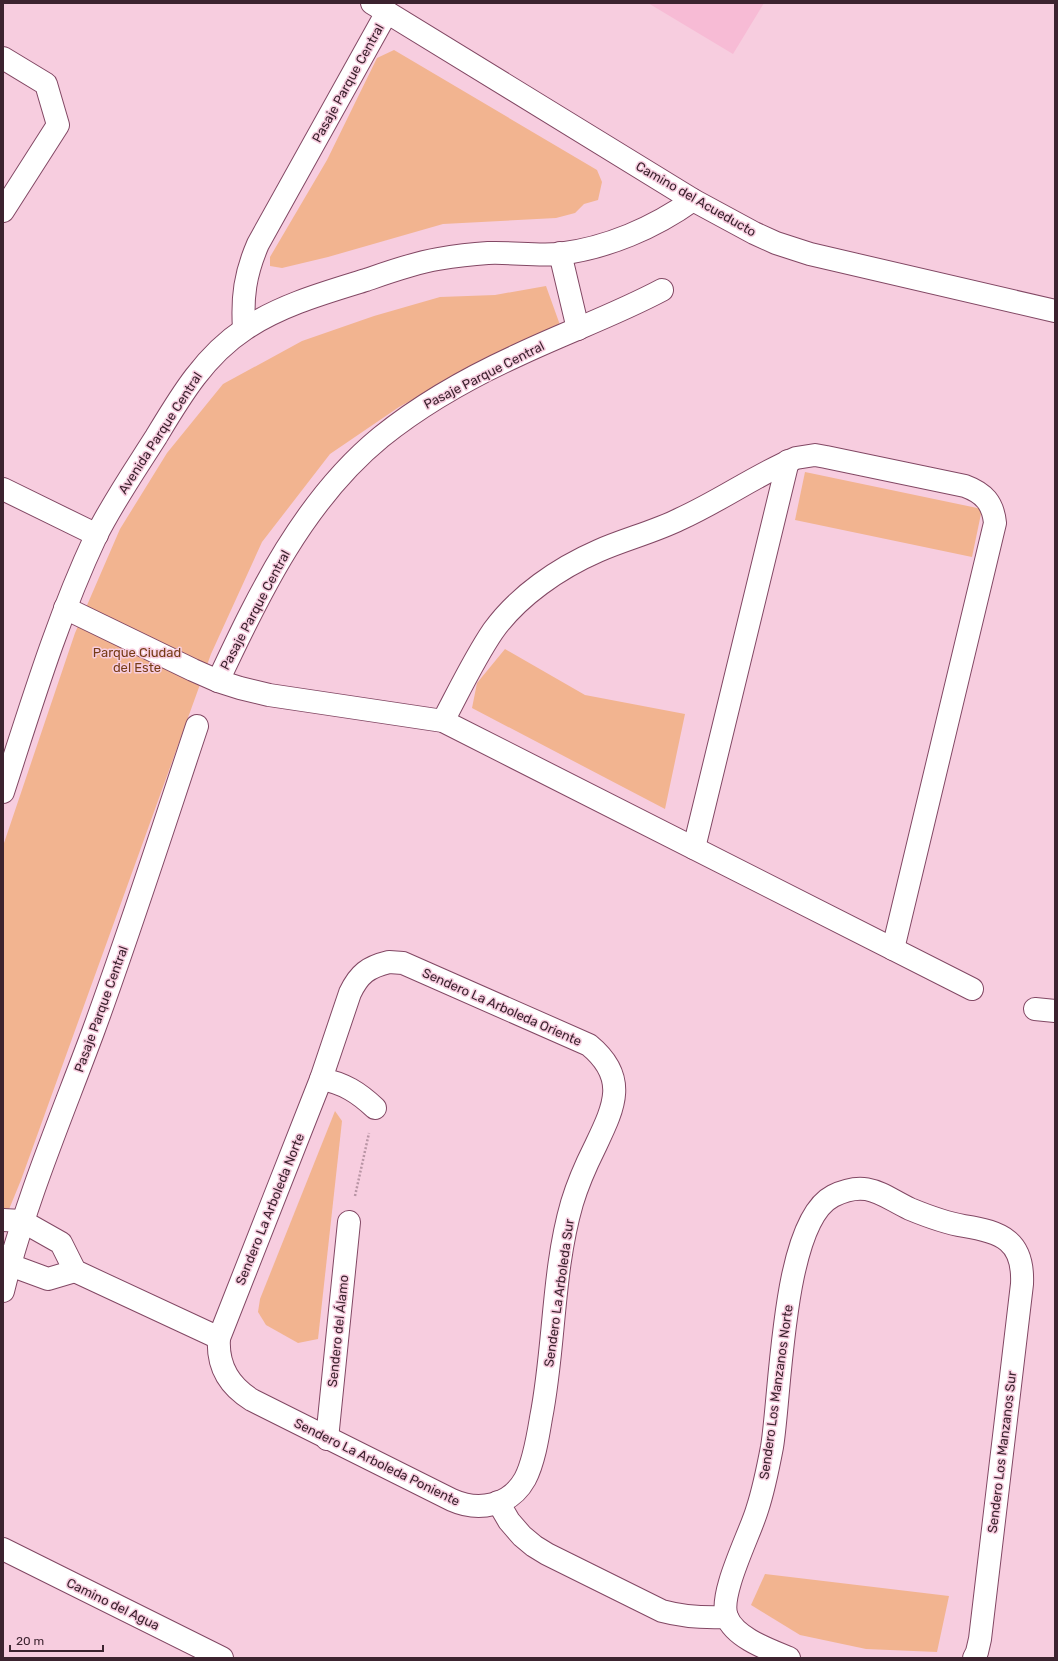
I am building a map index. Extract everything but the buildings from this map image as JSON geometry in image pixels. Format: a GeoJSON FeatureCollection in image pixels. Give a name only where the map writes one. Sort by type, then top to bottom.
{"type":"FeatureCollection","features":[{"type":"Feature","properties":{"kind":"street","name":"Camino del Acueducto"},"geometry":{"type":"LineString","coordinates":[[379,8],[693,200],[754,233],[776,243],[810,254],[1055,311]]}},
{"type":"Feature","properties":{"kind":"street","name":"Pasaje Parque Central"},"geometry":{"type":"LineString","coordinates":[[244,330],[242,307],[244,284],[258,244],[379,8]]}},
{"type":"Feature","properties":{"kind":"street"},"geometry":{"type":"LineString","coordinates":[[3,58],[46,84],[58,124],[3,211]]}},
{"type":"Feature","properties":{"kind":"street","name":"Avenida Parque Central"},"geometry":{"type":"LineString","coordinates":[[3,792],[31,703],[65,608],[97,535],[113,504],[186,387],[206,363],[224,345],[244,330],[279,310],[300,301],[431,260],[461,255],[488,253],[537,255],[560,254],[591,247],[635,233],[668,217],[693,200]]}},
{"type":"Feature","properties":{"kind":"street"},"geometry":{"type":"LineString","coordinates":[[560,254],[578,329]]}},
{"type":"Feature","properties":{"kind":"street","name":"Pasaje Parque Central"},"geometry":{"type":"LineString","coordinates":[[218,681],[267,583],[302,524],[323,496],[350,466],[380,438],[413,412],[438,396],[516,356],[617,313],[662,290]]}},
{"type":"Feature","properties":{"kind":"street"},"geometry":{"type":"LineString","coordinates":[[443,721],[480,652],[494,631],[510,611],[542,584],[581,559],[599,550],[657,530],[681,519],[788,462],[805,456],[826,457],[965,486],[975,490],[984,496],[990,504],[994,513],[995,523],[893,949]]}},
{"type":"Feature","properties":{"kind":"street"},"geometry":{"type":"LineString","coordinates":[[694,848],[788,462]]}},
{"type":"Feature","properties":{"kind":"street"},"geometry":{"type":"LineString","coordinates":[[3,489],[97,535]]}},
{"type":"Feature","properties":{"kind":"street"},"geometry":{"type":"LineString","coordinates":[[65,608],[218,681],[269,695],[443,721],[972,989]]}},
{"type":"Feature","properties":{"kind":"street","name":"Pasaje Parque Central"},"geometry":{"type":"LineString","coordinates":[[3,1291],[12,1221],[108,991],[197,726]]}},
{"type":"Feature","properties":{"kind":"street","name":"Sendero La Arboleda Oriente"},"geometry":{"type":"LineString","coordinates":[[376,965],[389,962],[403,964],[589,1045],[599,1053],[608,1064],[613,1076]]}},
{"type":"Feature","properties":{"kind":"street","name":"Sendero La Arboleda Norte"},"geometry":{"type":"LineString","coordinates":[[219,1338],[321,1079],[352,987],[355,981],[364,972],[376,965]]}},
{"type":"Feature","properties":{"kind":"street","name":"Sendero La Arboleda Sur"},"geometry":{"type":"LineString","coordinates":[[498,1502],[509,1497],[525,1478],[538,1437],[547,1390],[564,1234],[572,1202],[583,1171],[613,1106],[615,1091],[613,1076]]}},
{"type":"Feature","properties":{"kind":"street"},"geometry":{"type":"LineString","coordinates":[[321,1079],[345,1086],[361,1095],[375,1108]]}},
{"type":"Feature","properties":{"kind":"street","name":"Sendero Los Manzanos Norte"},"geometry":{"type":"LineString","coordinates":[[727,1617],[726,1594],[758,1508],[772,1447],[790,1288],[797,1258],[812,1218],[820,1206],[832,1197],[853,1189],[877,1191],[909,1208],[933,1218],[993,1232],[1004,1238],[1013,1247]]}},
{"type":"Feature","properties":{"kind":"street"},"geometry":{"type":"LineString","coordinates":[[12,1221],[61,1243],[75,1271],[219,1338]]}},
{"type":"Feature","properties":{"kind":"street","name":"Sendero del Álamo"},"geometry":{"type":"LineString","coordinates":[[328,1439],[349,1222]]}},
{"type":"Feature","properties":{"kind":"street","name":"Sendero Los Manzanos Sur"},"geometry":{"type":"LineString","coordinates":[[974,1658],[980,1639],[1022,1284],[1020,1259],[1013,1247]]}},
{"type":"Feature","properties":{"kind":"street"},"geometry":{"type":"LineString","coordinates":[[6,1260],[48,1279],[75,1271]]}},
{"type":"Feature","properties":{"kind":"street","name":"Sendero La Arboleda Poniente"},"geometry":{"type":"LineString","coordinates":[[219,1338],[218,1350],[224,1372],[231,1384],[241,1394],[328,1439],[463,1505],[487,1506],[498,1502]]}},
{"type":"Feature","properties":{"kind":"street"},"geometry":{"type":"LineString","coordinates":[[498,1502],[509,1521],[522,1536],[534,1546],[610,1586],[662,1611],[680,1616],[704,1618],[727,1617],[740,1633],[749,1640],[789,1658]]}},
{"type":"Feature","properties":{"kind":"street","name":"Camino del Agua"},"geometry":{"type":"LineString","coordinates":[[3,1550],[222,1658]]}},
{"type":"Feature","properties":{"kind":"path"},"geometry":{"type":"LineString","coordinates":[[349,1222],[375,1108]]}},
{"type":"Feature","properties":{"kind":"shaded area"},"geometry":{"type":"Polygon","coordinates":[[[648,3],[764,3],[733,54],[648,3]]]}},
{"type":"Feature","properties":{"kind":"green space"},"geometry":{"type":"Polygon","coordinates":[[[394,50],[597,170],[602,182],[598,200],[584,204],[575,213],[556,218],[443,224],[328,257],[282,268],[270,266],[270,257],[327,160],[377,58],[394,50]]]}},
{"type":"Feature","properties":{"kind":"green space","name":"Parque Ciudad del Este"},"geometry":{"type":"Polygon","coordinates":[[[546,286],[560,325],[506,349],[399,407],[330,454],[262,542],[211,654],[21,1180],[3,1224],[3,846],[75,633],[120,529],[167,453],[223,384],[302,341],[374,316],[440,297],[495,295],[546,286]]]}},
{"type":"Feature","properties":{"kind":"green space"},"geometry":{"type":"Polygon","coordinates":[[[805,472],[982,509],[972,557],[795,520],[805,472]]]}},
{"type":"Feature","properties":{"kind":"green space"},"geometry":{"type":"Polygon","coordinates":[[[505,649],[585,695],[685,714],[665,809],[472,708],[477,683],[505,649]]]}},
{"type":"Feature","properties":{"kind":"green space"},"geometry":{"type":"Polygon","coordinates":[[[335,1111],[342,1121],[318,1339],[298,1343],[266,1325],[258,1312],[260,1299],[335,1111]]]}},
{"type":"Feature","properties":{"kind":"green space"},"geometry":{"type":"Polygon","coordinates":[[[765,1574],[949,1596],[937,1652],[866,1649],[800,1635],[751,1605],[765,1574]]]}}]}
